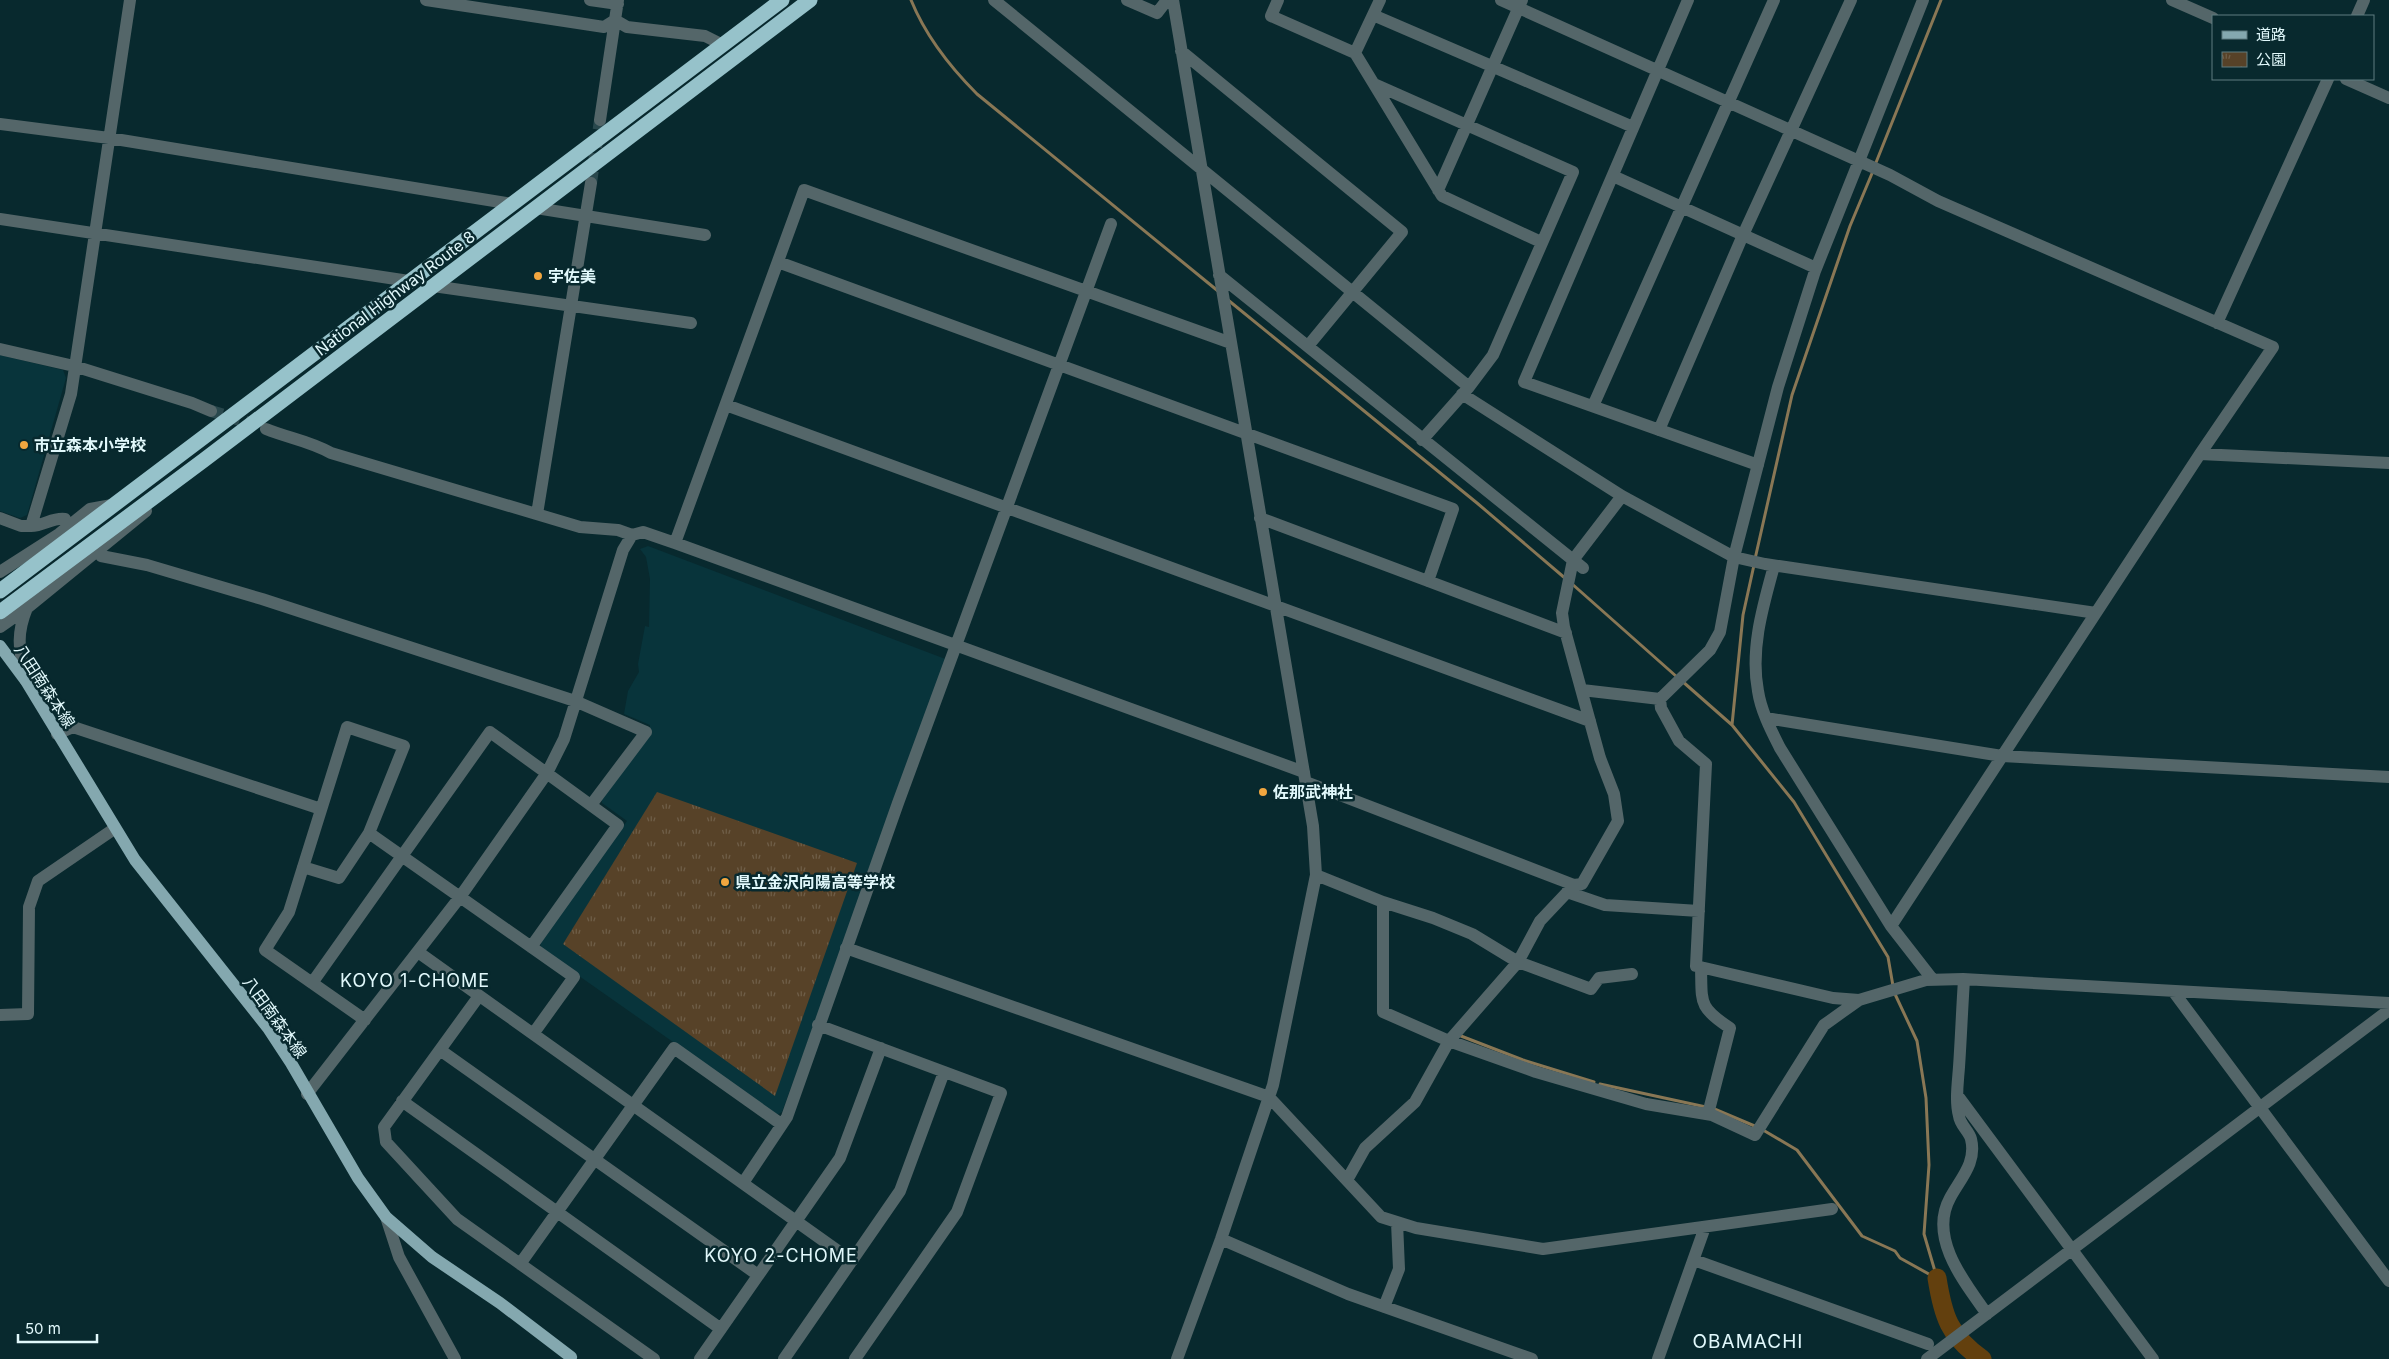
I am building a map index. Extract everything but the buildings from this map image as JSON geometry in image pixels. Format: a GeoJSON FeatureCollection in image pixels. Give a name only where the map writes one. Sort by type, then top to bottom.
{"type":"FeatureCollection","features":[{"type":"Feature","properties":{"kind":"highway","name":"National Highway Route 8"},"geometry":{"type":"LineString","coordinates":[[0,591],[782,0]]}},
{"type":"Feature","properties":{"kind":"highway","name":"National Highway Route 8"},"geometry":{"type":"LineString","coordinates":[[0,612],[204,460],[810,0]]}},
{"type":"Feature","properties":{"kind":"main road","name":"八田南森本線"},"geometry":{"type":"LineString","coordinates":[[0,646],[26,681],[114,829],[135,860],[268,1028],[358,1178],[386,1217],[432,1257],[500,1303],[572,1358]]}},
{"type":"Feature","properties":{"kind":"street"},"geometry":{"type":"LineString","coordinates":[[31,526],[71,394],[130,0]]}},
{"type":"Feature","properties":{"kind":"street"},"geometry":{"type":"LineString","coordinates":[[426,0],[604,27],[615,20]]}},
{"type":"Feature","properties":{"kind":"street"},"geometry":{"type":"LineString","coordinates":[[590,0],[618,2],[600,120]]}},
{"type":"Feature","properties":{"kind":"street"},"geometry":{"type":"LineString","coordinates":[[994,0],[1354,292],[1466,391],[1622,496],[1736,557],[1769,565],[2096,613]]}},
{"type":"Feature","properties":{"kind":"street"},"geometry":{"type":"LineString","coordinates":[[1127,0],[1156,13],[1168,0]]}},
{"type":"Feature","properties":{"kind":"street"},"geometry":{"type":"LineString","coordinates":[[1173,0],[1200,168],[1305,777],[1314,834],[1316,875],[1300,946],[1280,1054],[1269,1097],[1221,1240],[1176,1359]]}},
{"type":"Feature","properties":{"kind":"street"},"geometry":{"type":"LineString","coordinates":[[1278,0],[1271,16],[1355,52],[1442,196],[1541,242]]}},
{"type":"Feature","properties":{"kind":"street"},"geometry":{"type":"LineString","coordinates":[[1355,52],[1380,0]]}},
{"type":"Feature","properties":{"kind":"street"},"geometry":{"type":"LineString","coordinates":[[1501,0],[1521,4],[1656,70],[1890,175],[1938,201],[2273,347],[2200,454],[1892,926]]}},
{"type":"Feature","properties":{"kind":"street"},"geometry":{"type":"LineString","coordinates":[[1688,0],[1656,70],[1613,176],[1524,382],[1758,465]]}},
{"type":"Feature","properties":{"kind":"street"},"geometry":{"type":"LineString","coordinates":[[1593,406],[1774,0]]}},
{"type":"Feature","properties":{"kind":"street"},"geometry":{"type":"LineString","coordinates":[[1659,430],[1744,235],[1851,0]]}},
{"type":"Feature","properties":{"kind":"street"},"geometry":{"type":"LineString","coordinates":[[1923,0],[1862,162],[1816,268],[1778,388],[1736,557],[1720,632],[1710,650],[1698,664],[1662,697],[1661,708],[1680,741],[1706,764],[1696,966],[1833,998],[1862,999],[1927,981],[1964,980],[2389,1003]]}},
{"type":"Feature","properties":{"kind":"street"},"geometry":{"type":"LineString","coordinates":[[2172,0],[2212,18]]}},
{"type":"Feature","properties":{"kind":"street"},"geometry":{"type":"LineString","coordinates":[[2357,15],[2364,0]]}},
{"type":"Feature","properties":{"kind":"street"},"geometry":{"type":"LineString","coordinates":[[1438,190],[1521,4]]}},
{"type":"Feature","properties":{"kind":"street"},"geometry":{"type":"LineString","coordinates":[[1373,15],[1633,127]]}},
{"type":"Feature","properties":{"kind":"street"},"geometry":{"type":"LineString","coordinates":[[615,20],[627,27],[705,36],[723,45]]}},
{"type":"Feature","properties":{"kind":"street"},"geometry":{"type":"LineString","coordinates":[[1182,51],[1402,232],[1308,346]]}},
{"type":"Feature","properties":{"kind":"street"},"geometry":{"type":"LineString","coordinates":[[2217,323],[2328,80]]}},
{"type":"Feature","properties":{"kind":"street"},"geometry":{"type":"LineString","coordinates":[[2348,80],[2389,98]]}},
{"type":"Feature","properties":{"kind":"street"},"geometry":{"type":"LineString","coordinates":[[1374,84],[1573,172],[1492,355],[1466,391],[1422,440]]}},
{"type":"Feature","properties":{"kind":"street"},"geometry":{"type":"LineString","coordinates":[[0,124],[109,138],[512,204]]}},
{"type":"Feature","properties":{"kind":"street"},"geometry":{"type":"LineString","coordinates":[[1613,176],[1816,268]]}},
{"type":"Feature","properties":{"kind":"street"},"geometry":{"type":"LineString","coordinates":[[537,514],[591,183]]}},
{"type":"Feature","properties":{"kind":"street"},"geometry":{"type":"LineString","coordinates":[[676,543],[804,190],[1231,343]]}},
{"type":"Feature","properties":{"kind":"street"},"geometry":{"type":"LineString","coordinates":[[536,208],[705,234]]}},
{"type":"Feature","properties":{"kind":"street"},"geometry":{"type":"LineString","coordinates":[[0,219],[409,281]]}},
{"type":"Feature","properties":{"kind":"street"},"geometry":{"type":"LineString","coordinates":[[743,1183],[787,1117],[818,1025],[1111,224]]}},
{"type":"Feature","properties":{"kind":"street"},"geometry":{"type":"LineString","coordinates":[[778,262],[1453,509],[1428,581]]}},
{"type":"Feature","properties":{"kind":"street"},"geometry":{"type":"LineString","coordinates":[[1220,277],[1308,346],[1576,565]]}},
{"type":"Feature","properties":{"kind":"street"},"geometry":{"type":"LineString","coordinates":[[433,286],[691,323]]}},
{"type":"Feature","properties":{"kind":"street"},"geometry":{"type":"LineString","coordinates":[[0,349],[74,366],[192,403],[211,411]]}},
{"type":"Feature","properties":{"kind":"street"},"geometry":{"type":"LineString","coordinates":[[726,405],[1276,608],[1590,721]]}},
{"type":"Feature","properties":{"kind":"street"},"geometry":{"type":"LineString","coordinates":[[266,428],[287,437],[311,442],[331,453],[580,527],[618,530],[632,535],[643,532],[676,543],[1305,777],[1571,889],[1604,905],[1699,910]]}},
{"type":"Feature","properties":{"kind":"street"},"geometry":{"type":"LineString","coordinates":[[2200,454],[2389,463]]}},
{"type":"Feature","properties":{"kind":"street"},"geometry":{"type":"LineString","coordinates":[[0,627],[27,608],[128,527],[204,460]]}},
{"type":"Feature","properties":{"kind":"street"},"geometry":{"type":"LineString","coordinates":[[1347,1180],[1365,1148],[1415,1102],[1449,1041],[1518,962],[1540,921],[1571,889],[1582,884],[1618,821],[1614,794],[1590,721],[1562,613],[1576,565],[1622,496]]}},
{"type":"Feature","properties":{"kind":"street"},"geometry":{"type":"LineString","coordinates":[[0,572],[59,534],[90,509],[113,505]]}},
{"type":"Feature","properties":{"kind":"street"},"geometry":{"type":"LineString","coordinates":[[0,518],[21,526],[41,526],[57,518],[66,519]]}},
{"type":"Feature","properties":{"kind":"street"},"geometry":{"type":"LineString","coordinates":[[1260,518],[1566,632]]}},
{"type":"Feature","properties":{"kind":"street"},"geometry":{"type":"LineString","coordinates":[[307,1094],[460,897],[547,773],[564,739],[623,550],[632,535]]}},
{"type":"Feature","properties":{"kind":"street"},"geometry":{"type":"LineString","coordinates":[[101,556],[147,565],[262,599],[575,701],[646,732],[591,805]]}},
{"type":"Feature","properties":{"kind":"street"},"geometry":{"type":"LineString","coordinates":[[1769,565],[1760,619],[1756,660],[1758,691],[1766,718],[1780,748],[1927,981]]}},
{"type":"Feature","properties":{"kind":"street"},"geometry":{"type":"LineString","coordinates":[[26,681],[20,652],[19,627],[27,608]]}},
{"type":"Feature","properties":{"kind":"street"},"geometry":{"type":"LineString","coordinates":[[1582,690],[1662,697]]}},
{"type":"Feature","properties":{"kind":"street"},"geometry":{"type":"LineString","coordinates":[[1766,718],[2002,756],[2389,777]]}},
{"type":"Feature","properties":{"kind":"street"},"geometry":{"type":"LineString","coordinates":[[57,734],[73,727],[321,809]]}},
{"type":"Feature","properties":{"kind":"street"},"geometry":{"type":"LineString","coordinates":[[303,868],[338,878],[370,834],[404,746],[347,727],[289,912],[265,950],[364,1020]]}},
{"type":"Feature","properties":{"kind":"street"},"geometry":{"type":"LineString","coordinates":[[312,983],[490,732],[618,825],[531,946]]}},
{"type":"Feature","properties":{"kind":"street"},"geometry":{"type":"LineString","coordinates":[[0,1015],[28,1014],[29,907],[38,882],[114,829]]}},
{"type":"Feature","properties":{"kind":"street"},"geometry":{"type":"LineString","coordinates":[[370,834],[574,977],[533,1034]]}},
{"type":"Feature","properties":{"kind":"street"},"geometry":{"type":"LineString","coordinates":[[1316,875],[1383,902],[1433,918],[1472,934],[1518,962],[1590,989],[1599,978],[1632,974]]}},
{"type":"Feature","properties":{"kind":"street"},"geometry":{"type":"LineString","coordinates":[[1383,902],[1383,1012],[1449,1041],[1536,1072],[1646,1104],[1708,1114],[1755,1135],[1824,1025],[1862,999]]}},
{"type":"Feature","properties":{"kind":"street"},"geometry":{"type":"LineString","coordinates":[[846,948],[1269,1097],[1381,1217],[1416,1228],[1543,1249],[1832,1209]]}},
{"type":"Feature","properties":{"kind":"street"},"geometry":{"type":"LineString","coordinates":[[418,952],[852,1261]]}},
{"type":"Feature","properties":{"kind":"street"},"geometry":{"type":"LineString","coordinates":[[1701,967],[1702,1002],[1710,1015],[1730,1028],[1708,1114]]}},
{"type":"Feature","properties":{"kind":"street"},"geometry":{"type":"LineString","coordinates":[[1964,980],[1957,1096],[1959,1117],[1971,1139],[1970,1166],[1949,1199],[1943,1216],[1945,1234],[1952,1260],[1963,1282],[1985,1316]]}},
{"type":"Feature","properties":{"kind":"street"},"geometry":{"type":"LineString","coordinates":[[2173,991],[2389,1281]]}},
{"type":"Feature","properties":{"kind":"street"},"geometry":{"type":"LineString","coordinates":[[479,996],[384,1127],[386,1142],[457,1219],[654,1359]]}},
{"type":"Feature","properties":{"kind":"street"},"geometry":{"type":"LineString","coordinates":[[1927,1359],[1934,1347],[1985,1316],[2389,1010]]}},
{"type":"Feature","properties":{"kind":"street"},"geometry":{"type":"LineString","coordinates":[[818,1025],[1001,1093],[957,1212],[855,1359]]}},
{"type":"Feature","properties":{"kind":"street"},"geometry":{"type":"LineString","coordinates":[[520,1264],[674,1048],[781,1124]]}},
{"type":"Feature","properties":{"kind":"street"},"geometry":{"type":"LineString","coordinates":[[700,1359],[840,1158],[881,1048]]}},
{"type":"Feature","properties":{"kind":"street"},"geometry":{"type":"LineString","coordinates":[[440,1050],[758,1275]]}},
{"type":"Feature","properties":{"kind":"street"},"geometry":{"type":"LineString","coordinates":[[784,1359],[900,1191],[944,1072]]}},
{"type":"Feature","properties":{"kind":"street"},"geometry":{"type":"LineString","coordinates":[[1957,1096],[2153,1359]]}},
{"type":"Feature","properties":{"kind":"street"},"geometry":{"type":"LineString","coordinates":[[402,1101],[721,1329]]}},
{"type":"Feature","properties":{"kind":"street"},"geometry":{"type":"LineString","coordinates":[[386,1217],[399,1257],[455,1359]]}},
{"type":"Feature","properties":{"kind":"street"},"geometry":{"type":"LineString","coordinates":[[1384,1307],[1398,1269],[1397,1222]]}},
{"type":"Feature","properties":{"kind":"street"},"geometry":{"type":"LineString","coordinates":[[1658,1359],[1705,1227]]}},
{"type":"Feature","properties":{"kind":"street"},"geometry":{"type":"LineString","coordinates":[[1221,1240],[1384,1307],[1532,1359]]}},
{"type":"Feature","properties":{"kind":"street"},"geometry":{"type":"LineString","coordinates":[[1694,1260],[1934,1347]]}},
{"type":"Feature","properties":{"kind":"shaded area","name":"市立森本小学校"},"geometry":{"type":"Polygon","coordinates":[[[0,355],[63,370],[66,378],[27,515],[20,518],[0,511],[0,355]]]}},
{"type":"Feature","properties":{"kind":"shaded area","name":"県立金沢向陽高等学校"},"geometry":{"type":"Polygon","coordinates":[[[648,546],[948,660],[782,1112],[777,1115],[542,950],[540,943],[627,821],[602,803],[602,796],[650,732],[650,725],[624,714],[628,691],[639,672],[638,664],[645,626],[649,627],[650,579],[646,557],[640,549],[648,546]]]}},
{"type":"Feature","properties":{"kind":"green space"},"geometry":{"type":"Polygon","coordinates":[[[657,792],[857,863],[775,1096],[563,944],[657,792]]]}},
{"type":"Feature","properties":{"kind":"waterway"},"geometry":{"type":"LineString","coordinates":[[911,0],[931,39],[957,73],[977,94],[1218,291]]}},
{"type":"Feature","properties":{"kind":"waterway"},"geometry":{"type":"LineString","coordinates":[[1875,165],[1941,0]]}},
{"type":"Feature","properties":{"kind":"waterway"},"geometry":{"type":"LineString","coordinates":[[1755,559],[1792,395],[1850,226],[1873,171]]}},
{"type":"Feature","properties":{"kind":"waterway"},"geometry":{"type":"LineString","coordinates":[[1228,300],[1477,503],[1566,579]]}},
{"type":"Feature","properties":{"kind":"waterway"},"geometry":{"type":"LineString","coordinates":[[1732,725],[1743,615],[1754,565]]}},
{"type":"Feature","properties":{"kind":"waterway"},"geometry":{"type":"LineString","coordinates":[[1571,583],[1677,677]]}},
{"type":"Feature","properties":{"kind":"waterway"},"geometry":{"type":"LineString","coordinates":[[1682,681],[1732,725],[1794,802],[1888,957],[1893,986]]}},
{"type":"Feature","properties":{"kind":"waterway"},"geometry":{"type":"LineString","coordinates":[[1894,992],[1917,1041],[1926,1098],[1929,1165],[1924,1234],[1937,1278]]}},
{"type":"Feature","properties":{"kind":"waterway"},"geometry":{"type":"LineString","coordinates":[[1461,1036],[1523,1060],[1594,1082]]}},
{"type":"Feature","properties":{"kind":"waterway"},"geometry":{"type":"LineString","coordinates":[[1600,1084],[1706,1107]]}},
{"type":"Feature","properties":{"kind":"waterway"},"geometry":{"type":"LineString","coordinates":[[1712,1108],[1757,1127]]}},
{"type":"Feature","properties":{"kind":"waterway"},"geometry":{"type":"LineString","coordinates":[[1763,1130],[1797,1150],[1862,1236],[1895,1251],[1900,1258],[1936,1278]]}},
{"type":"Feature","properties":{"kind":"waterway"},"geometry":{"type":"LineString","coordinates":[[1937,1278],[1949,1324],[1962,1342],[1982,1359]]}},
{"type":"Feature","properties":{"kind":"tunnel"},"geometry":{"type":"LineString","coordinates":[[591,183],[600,120]]}},
{"type":"Feature","properties":{"kind":"tunnel"},"geometry":{"type":"LineString","coordinates":[[211,411],[259,426]]}},
{"type":"Feature","properties":{"kind":"place","name":"宇佐美"},"geometry":{"type":"Point","coordinates":[538,276]}},
{"type":"Feature","properties":{"kind":"place","name":"市立森本小学校"},"geometry":{"type":"Point","coordinates":[24,445]}},
{"type":"Feature","properties":{"kind":"place","name":"佐那武神社"},"geometry":{"type":"Point","coordinates":[1263,792]}},
{"type":"Feature","properties":{"kind":"place","name":"県立金沢向陽高等学校"},"geometry":{"type":"Point","coordinates":[725,882]}},
{"type":"Feature","properties":{"kind":"district","name":"KOYO 1-CHOME"},"geometry":{"type":"Point","coordinates":[415,981]}},
{"type":"Feature","properties":{"kind":"district","name":"KOYO 2-CHOME"},"geometry":{"type":"Point","coordinates":[781,1256]}},
{"type":"Feature","properties":{"kind":"district","name":"OBAMACHI"},"geometry":{"type":"Point","coordinates":[1748,1341]}}]}
